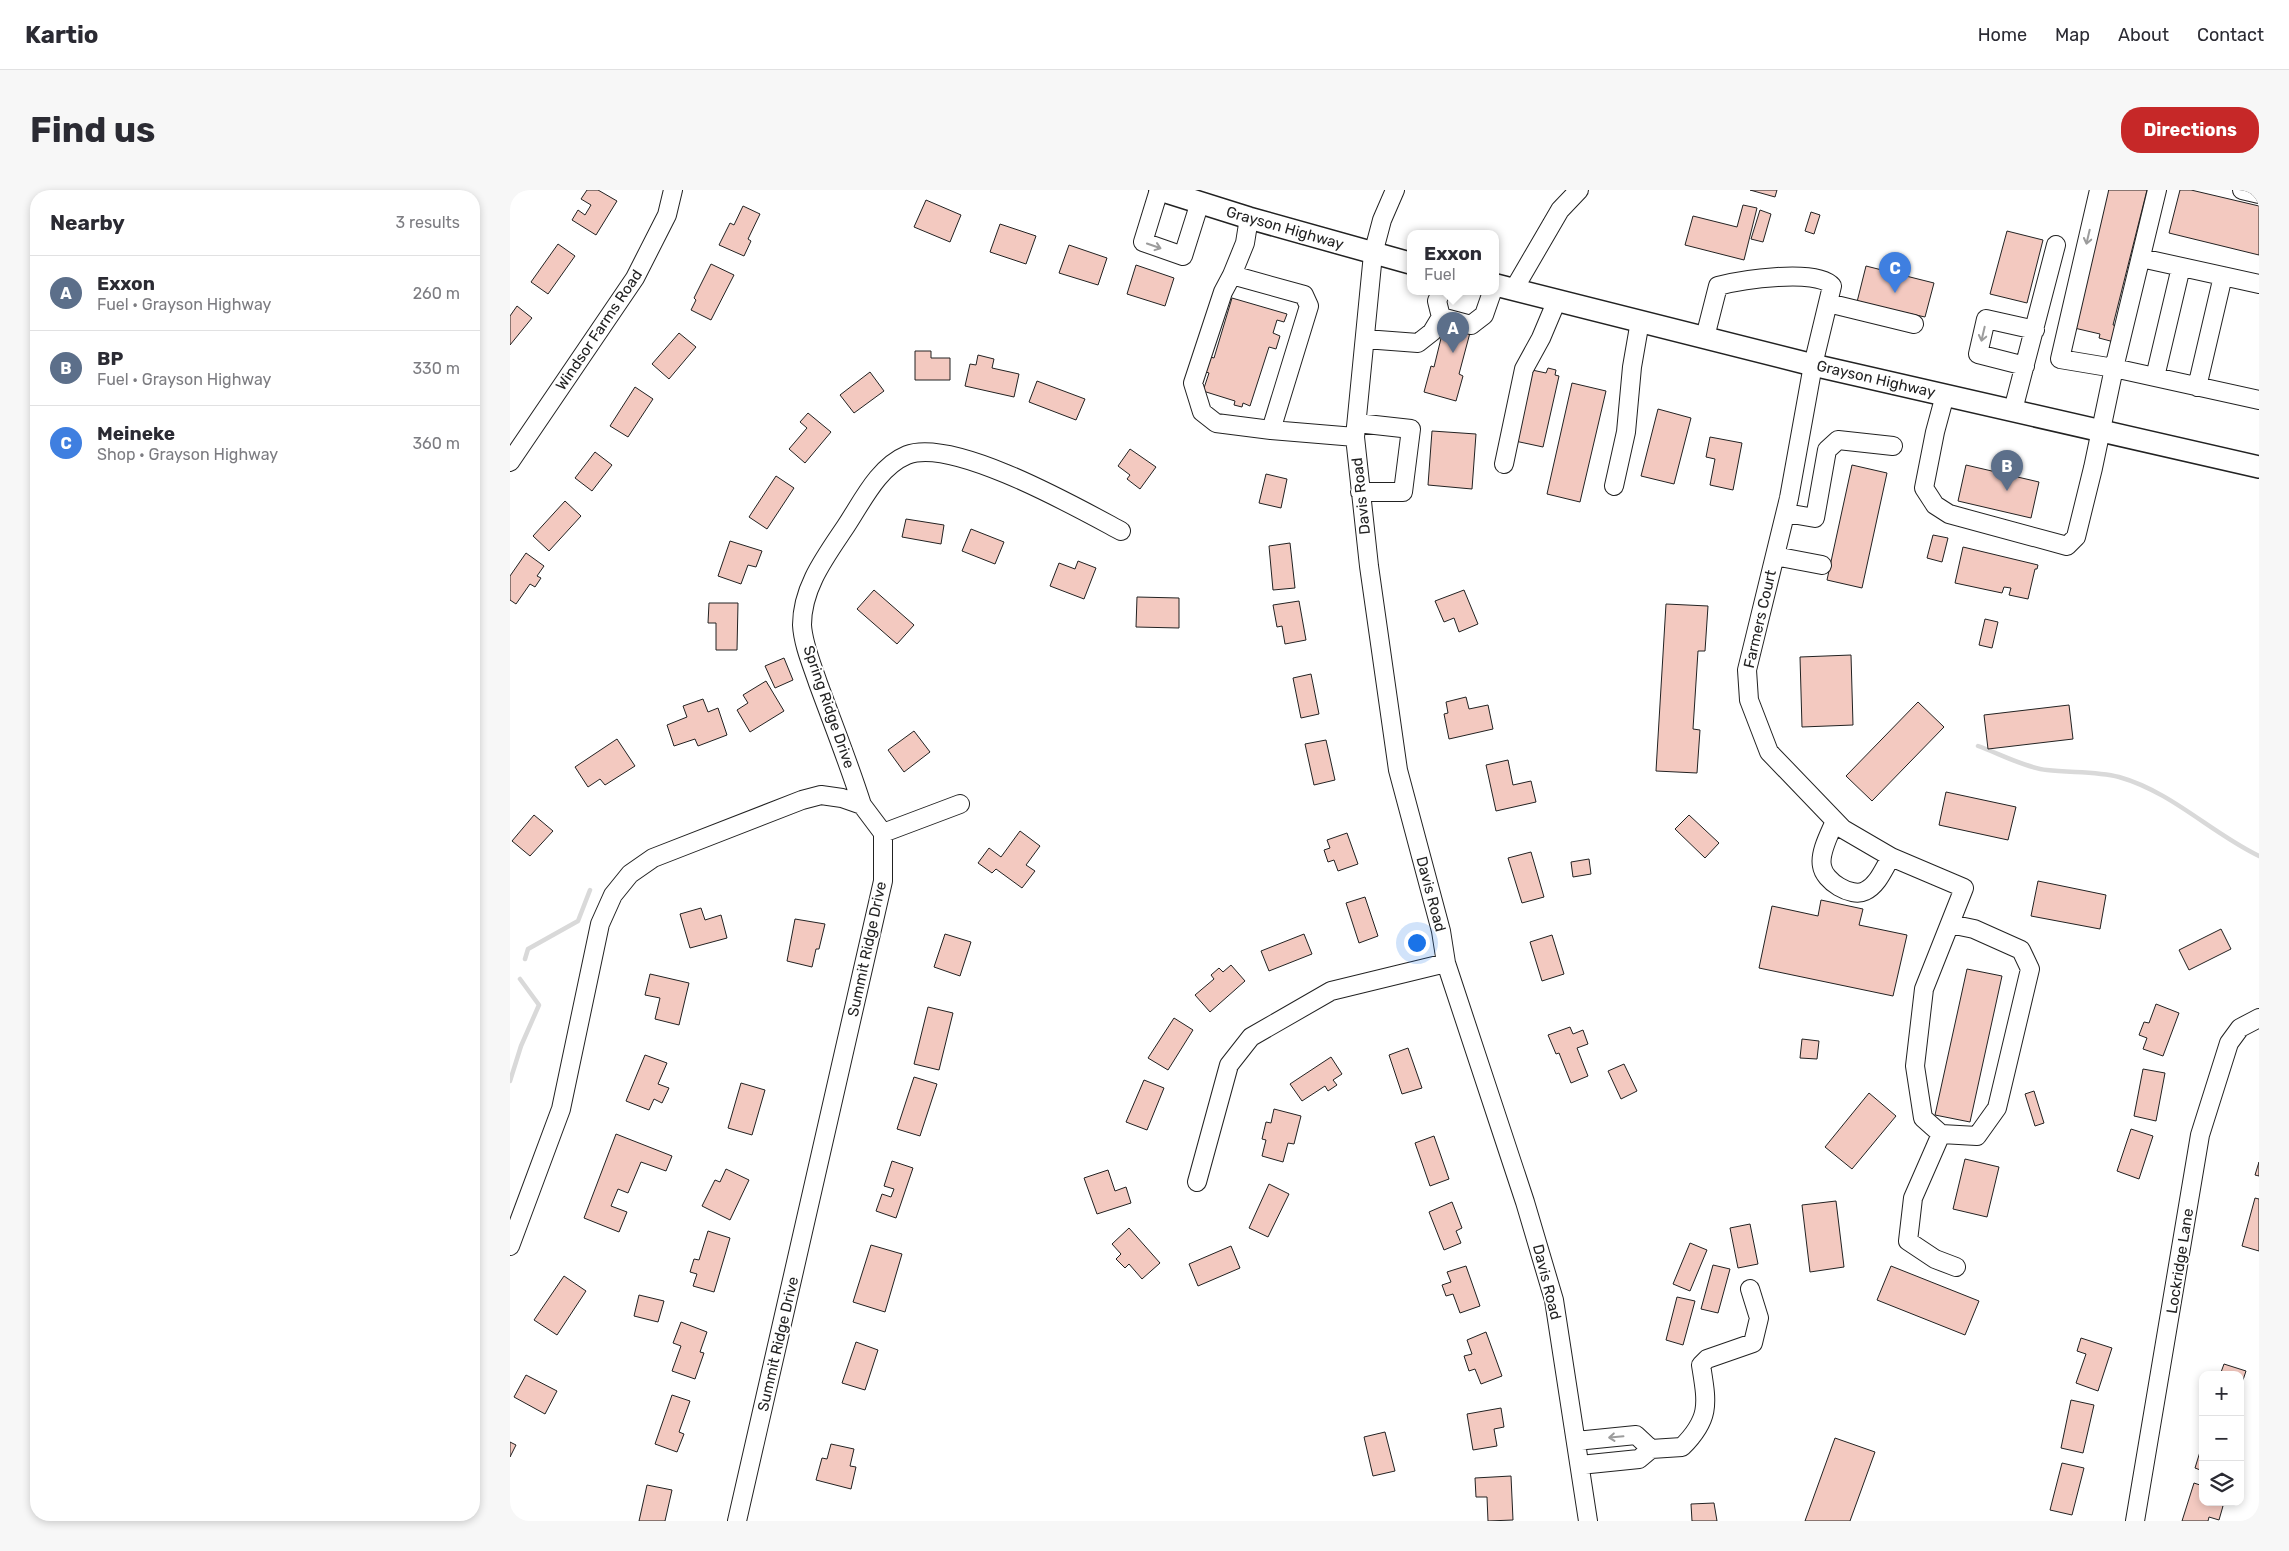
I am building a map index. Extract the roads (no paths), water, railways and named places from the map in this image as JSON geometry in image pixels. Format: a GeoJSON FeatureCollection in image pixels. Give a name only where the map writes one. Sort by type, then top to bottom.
{"type":"FeatureCollection","features":[{"type":"Feature","properties":{"kind":"main road","name":"Grayson Highway"},"geometry":{"type":"LineString","coordinates":[[1160,190],[1249,218],[1407,262]]}},
{"type":"Feature","properties":{"kind":"main road","name":"Grayson Highway"},"geometry":{"type":"LineString","coordinates":[[1505,287],[1813,364],[2259,467]]}},
{"type":"Feature","properties":{"kind":"street","name":"Windsor Farms Road"},"geometry":{"type":"LineString","coordinates":[[510,462],[635,278],[667,215],[674,190]]}},
{"type":"Feature","properties":{"kind":"street"},"geometry":{"type":"LineString","coordinates":[[1160,190],[1143,242],[1183,256],[1200,202]]}},
{"type":"Feature","properties":{"kind":"street","name":"Davis Road"},"geometry":{"type":"LineString","coordinates":[[1395,190],[1382,220],[1373,254],[1356,430],[1360,492],[1398,770],[1441,931],[1446,964],[1525,1202],[1554,1300],[1588,1521]]}},
{"type":"Feature","properties":{"kind":"street"},"geometry":{"type":"LineString","coordinates":[[1505,287],[1560,210],[1579,190]]}},
{"type":"Feature","properties":{"kind":"street"},"geometry":{"type":"LineString","coordinates":[[2099,190],[2060,359],[2114,368],[2259,400]]}},
{"type":"Feature","properties":{"kind":"street"},"geometry":{"type":"LineString","coordinates":[[1945,395],[1935,432],[1924,488],[1935,504],[1949,514],[2067,546],[2076,537],[2157,190]]}},
{"type":"Feature","properties":{"kind":"street"},"geometry":{"type":"LineString","coordinates":[[2242,190],[2259,194]]}},
{"type":"Feature","properties":{"kind":"street"},"geometry":{"type":"LineString","coordinates":[[1249,218],[1245,243],[1223,292],[1193,383],[1202,412],[1216,424],[1271,430],[1411,430],[1403,492],[1360,492]]}},
{"type":"Feature","properties":{"kind":"street"},"geometry":{"type":"LineString","coordinates":[[2013,410],[2056,245]]}},
{"type":"Feature","properties":{"kind":"street"},"geometry":{"type":"LineString","coordinates":[[2141,258],[2259,284]]}},
{"type":"Feature","properties":{"kind":"street"},"geometry":{"type":"LineString","coordinates":[[2155,377],[2181,267]]}},
{"type":"Feature","properties":{"kind":"street"},"geometry":{"type":"LineString","coordinates":[[1232,275],[1304,295],[1309,306],[1271,430]]}},
{"type":"Feature","properties":{"kind":"street","name":"Farmers Court"},"geometry":{"type":"LineString","coordinates":[[1705,337],[1718,286],[1792,276],[1824,281],[1832,286],[1813,364],[1800,446],[1786,513],[1746,670],[1749,700],[1769,752],[1843,829],[1891,857],[1964,888],[1950,924]]}},
{"type":"Feature","properties":{"kind":"street"},"geometry":{"type":"LineString","coordinates":[[2198,386],[2223,276]]}},
{"type":"Feature","properties":{"kind":"street"},"geometry":{"type":"LineString","coordinates":[[1365,339],[1418,343],[1432,332],[1441,317],[1437,301],[1440,295]]}},
{"type":"Feature","properties":{"kind":"street"},"geometry":{"type":"LineString","coordinates":[[1441,317],[1471,325],[1484,315],[1491,295]]}},
{"type":"Feature","properties":{"kind":"street"},"geometry":{"type":"LineString","coordinates":[[1504,464],[1524,369],[1542,338],[1557,300]]}},
{"type":"Feature","properties":{"kind":"street"},"geometry":{"type":"LineString","coordinates":[[1828,304],[1914,324]]}},
{"type":"Feature","properties":{"kind":"street"},"geometry":{"type":"LineString","coordinates":[[2025,366],[1978,354],[1986,319],[2035,330]]}},
{"type":"Feature","properties":{"kind":"street"},"geometry":{"type":"LineString","coordinates":[[1614,486],[1626,432],[1632,367],[1640,321]]}},
{"type":"Feature","properties":{"kind":"street"},"geometry":{"type":"LineString","coordinates":[[1195,388],[1200,386],[1214,339],[1210,327]]}},
{"type":"Feature","properties":{"kind":"street"},"geometry":{"type":"LineString","coordinates":[[1786,513],[1815,518],[1827,450],[1838,440],[1893,446]]}},
{"type":"Feature","properties":{"kind":"street"},"geometry":{"type":"LineString","coordinates":[[1800,446],[1827,450]]}},
{"type":"Feature","properties":{"kind":"street","name":"Spring Ridge Drive"},"geometry":{"type":"LineString","coordinates":[[862,805],[809,656],[802,626],[804,599],[821,564],[875,482],[889,466],[908,455],[930,452],[960,458],[1034,485],[1122,530]]}},
{"type":"Feature","properties":{"kind":"street"},"geometry":{"type":"LineString","coordinates":[[1775,556],[1822,565]]}},
{"type":"Feature","properties":{"kind":"street"},"geometry":{"type":"LineString","coordinates":[[510,1246],[561,1109],[600,924],[613,895],[630,874],[653,858],[802,800],[822,795],[842,798],[862,805],[884,833],[960,804]]}},
{"type":"Feature","properties":{"kind":"street"},"geometry":{"type":"LineString","coordinates":[[1835,821],[1821,865],[1826,878],[1836,885],[1854,892],[1864,892],[1876,883],[1891,857]]}},
{"type":"Feature","properties":{"kind":"street","name":"Summit Ridge Drive"},"geometry":{"type":"LineString","coordinates":[[737,1521],[884,881],[884,833]]}},
{"type":"Feature","properties":{"kind":"street"},"geometry":{"type":"LineString","coordinates":[[1950,924],[1974,929],[2021,950],[2030,969],[1997,1108],[1977,1136],[1941,1134],[1923,1118],[1915,1066],[1924,989],[1950,924]]}},
{"type":"Feature","properties":{"kind":"street"},"geometry":{"type":"LineString","coordinates":[[1197,1182],[1229,1065],[1251,1037],[1331,991],[1446,964]]}},
{"type":"Feature","properties":{"kind":"street","name":"Lockridge Lane"},"geometry":{"type":"LineString","coordinates":[[2135,1521],[2200,1135],[2228,1043],[2240,1028],[2259,1018]]}},
{"type":"Feature","properties":{"kind":"street"},"geometry":{"type":"LineString","coordinates":[[1941,1134],[1913,1198],[1908,1241],[1935,1260],[1956,1267]]}},
{"type":"Feature","properties":{"kind":"street"},"geometry":{"type":"LineString","coordinates":[[1580,1466],[1639,1459],[1651,1449],[1682,1446],[1697,1432],[1707,1403],[1702,1365],[1707,1359],[1753,1344],[1759,1318],[1750,1289]]}},
{"type":"Feature","properties":{"kind":"street"},"geometry":{"type":"LineString","coordinates":[[1576,1441],[1636,1435],[1651,1449]]}},
{"type":"Feature","properties":{"kind":"waterway"},"geometry":{"type":"LineString","coordinates":[[1978,746],[2039,769],[2110,775],[2138,784],[2156,792],[2241,847],[2259,856]]}},
{"type":"Feature","properties":{"kind":"waterway"},"geometry":{"type":"LineString","coordinates":[[525,959],[528,949],[578,921],[590,890]]}},
{"type":"Feature","properties":{"kind":"waterway"},"geometry":{"type":"LineString","coordinates":[[510,1081],[521,1046],[539,1005],[520,979]]}},
{"type":"Feature","properties":{"kind":"place","name":"Meineke"},"geometry":{"type":"Point","coordinates":[1895,293]}},
{"type":"Feature","properties":{"kind":"place","name":"Exxon"},"geometry":{"type":"Point","coordinates":[1453,353]}},
{"type":"Feature","properties":{"kind":"place","name":"BP"},"geometry":{"type":"Point","coordinates":[2007,491]}}]}
